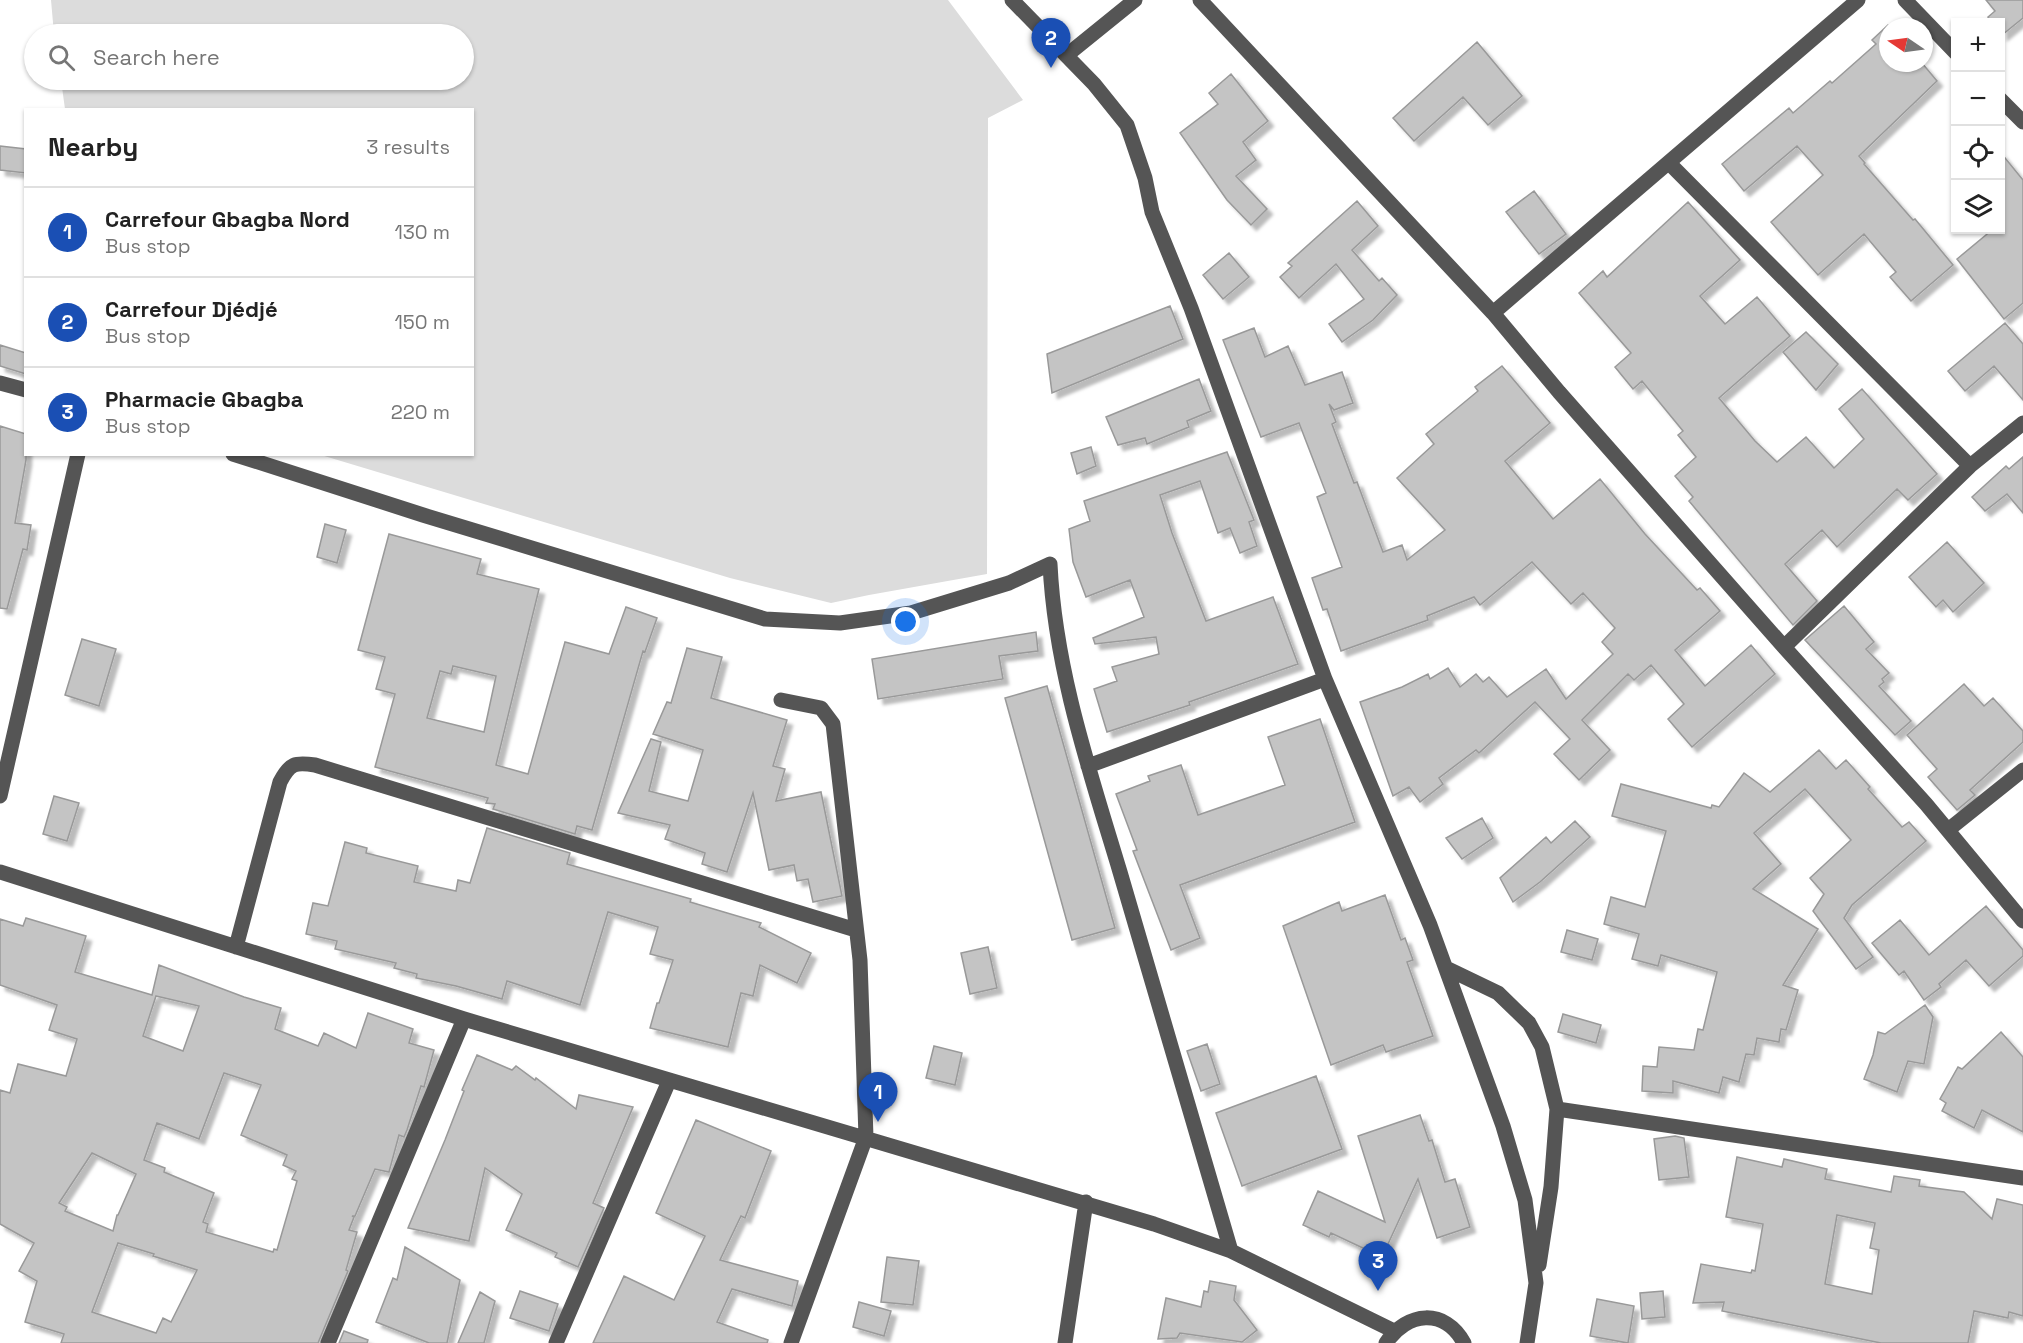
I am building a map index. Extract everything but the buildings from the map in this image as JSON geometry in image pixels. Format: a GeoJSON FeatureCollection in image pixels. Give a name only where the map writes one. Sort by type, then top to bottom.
{"type":"FeatureCollection","features":[{"type":"Feature","properties":{"kind":"street"},"geometry":{"type":"LineString","coordinates":[[1012,0],[1094,84],[1127,125],[1146,178],[1152,212],[1191,308],[1325,679],[1430,925],[1503,1126],[1525,1200],[1536,1283]]}},
{"type":"Feature","properties":{"kind":"street"},"geometry":{"type":"LineString","coordinates":[[1067,56],[1135,0]]}},
{"type":"Feature","properties":{"kind":"street"},"geometry":{"type":"LineString","coordinates":[[1200,0],[1493,313],[1559,392],[1948,830],[2023,921]]}},
{"type":"Feature","properties":{"kind":"street"},"geometry":{"type":"LineString","coordinates":[[1493,313],[1858,0]]}},
{"type":"Feature","properties":{"kind":"street"},"geometry":{"type":"LineString","coordinates":[[1905,0],[1951,47]]}},
{"type":"Feature","properties":{"kind":"street"},"geometry":{"type":"LineString","coordinates":[[2005,103],[2023,122]]}},
{"type":"Feature","properties":{"kind":"street"},"geometry":{"type":"LineString","coordinates":[[1669,163],[1970,466]]}},
{"type":"Feature","properties":{"kind":"street"},"geometry":{"type":"LineString","coordinates":[[0,383],[24,389]]}},
{"type":"Feature","properties":{"kind":"street"},"geometry":{"type":"LineString","coordinates":[[1784,647],[1970,466],[2023,423]]}},
{"type":"Feature","properties":{"kind":"street"},"geometry":{"type":"LineString","coordinates":[[0,796],[78,456]]}},
{"type":"Feature","properties":{"kind":"street"},"geometry":{"type":"LineString","coordinates":[[239,456],[423,515],[765,618],[840,623],[911,613],[1009,583],[1050,564],[1052,606],[1061,660],[1088,766],[1231,1251]]}},
{"type":"Feature","properties":{"kind":"street"},"geometry":{"type":"LineString","coordinates":[[1088,766],[1325,679]]}},
{"type":"Feature","properties":{"kind":"street"},"geometry":{"type":"LineString","coordinates":[[781,700],[821,708],[833,724],[860,960],[866,1137],[791,1343]]}},
{"type":"Feature","properties":{"kind":"street"},"geometry":{"type":"LineString","coordinates":[[236,947],[280,782],[292,765],[302,763],[856,930]]}},
{"type":"Feature","properties":{"kind":"street"},"geometry":{"type":"LineString","coordinates":[[1948,830],[2023,770]]}},
{"type":"Feature","properties":{"kind":"street"},"geometry":{"type":"LineString","coordinates":[[0,872],[464,1019],[1086,1202],[1231,1251],[1390,1337],[1406,1322],[1420,1318],[1434,1318],[1448,1324],[1459,1333],[1464,1343]]}},
{"type":"Feature","properties":{"kind":"street"},"geometry":{"type":"LineString","coordinates":[[1446,968],[1498,993],[1529,1023],[1542,1047],[1557,1109],[1551,1187],[1527,1343]]}},
{"type":"Feature","properties":{"kind":"street"},"geometry":{"type":"LineString","coordinates":[[328,1343],[464,1019]]}},
{"type":"Feature","properties":{"kind":"street"},"geometry":{"type":"LineString","coordinates":[[556,1343],[669,1081]]}},
{"type":"Feature","properties":{"kind":"street"},"geometry":{"type":"LineString","coordinates":[[1557,1109],[2023,1178]]}},
{"type":"Feature","properties":{"kind":"street"},"geometry":{"type":"LineString","coordinates":[[1065,1343],[1086,1202]]}},
{"type":"Feature","properties":{"kind":"shaded area"},"geometry":{"type":"Polygon","coordinates":[[[51,0],[948,0],[1023,100],[988,118],[987,574],[831,603],[730,578],[324,456],[474,456],[474,108],[65,108],[62,90],[474,90],[474,24],[53,24],[51,0]]]}},
{"type":"Feature","properties":{"kind":"place","name":"Carrefour Djédjé"},"geometry":{"type":"Point","coordinates":[1051,68]}},
{"type":"Feature","properties":{"kind":"place","name":"Carrefour Gbagba Nord"},"geometry":{"type":"Point","coordinates":[878,1122]}},
{"type":"Feature","properties":{"kind":"place","name":"Pharmacie Gbagba"},"geometry":{"type":"Point","coordinates":[1378,1291]}}]}
